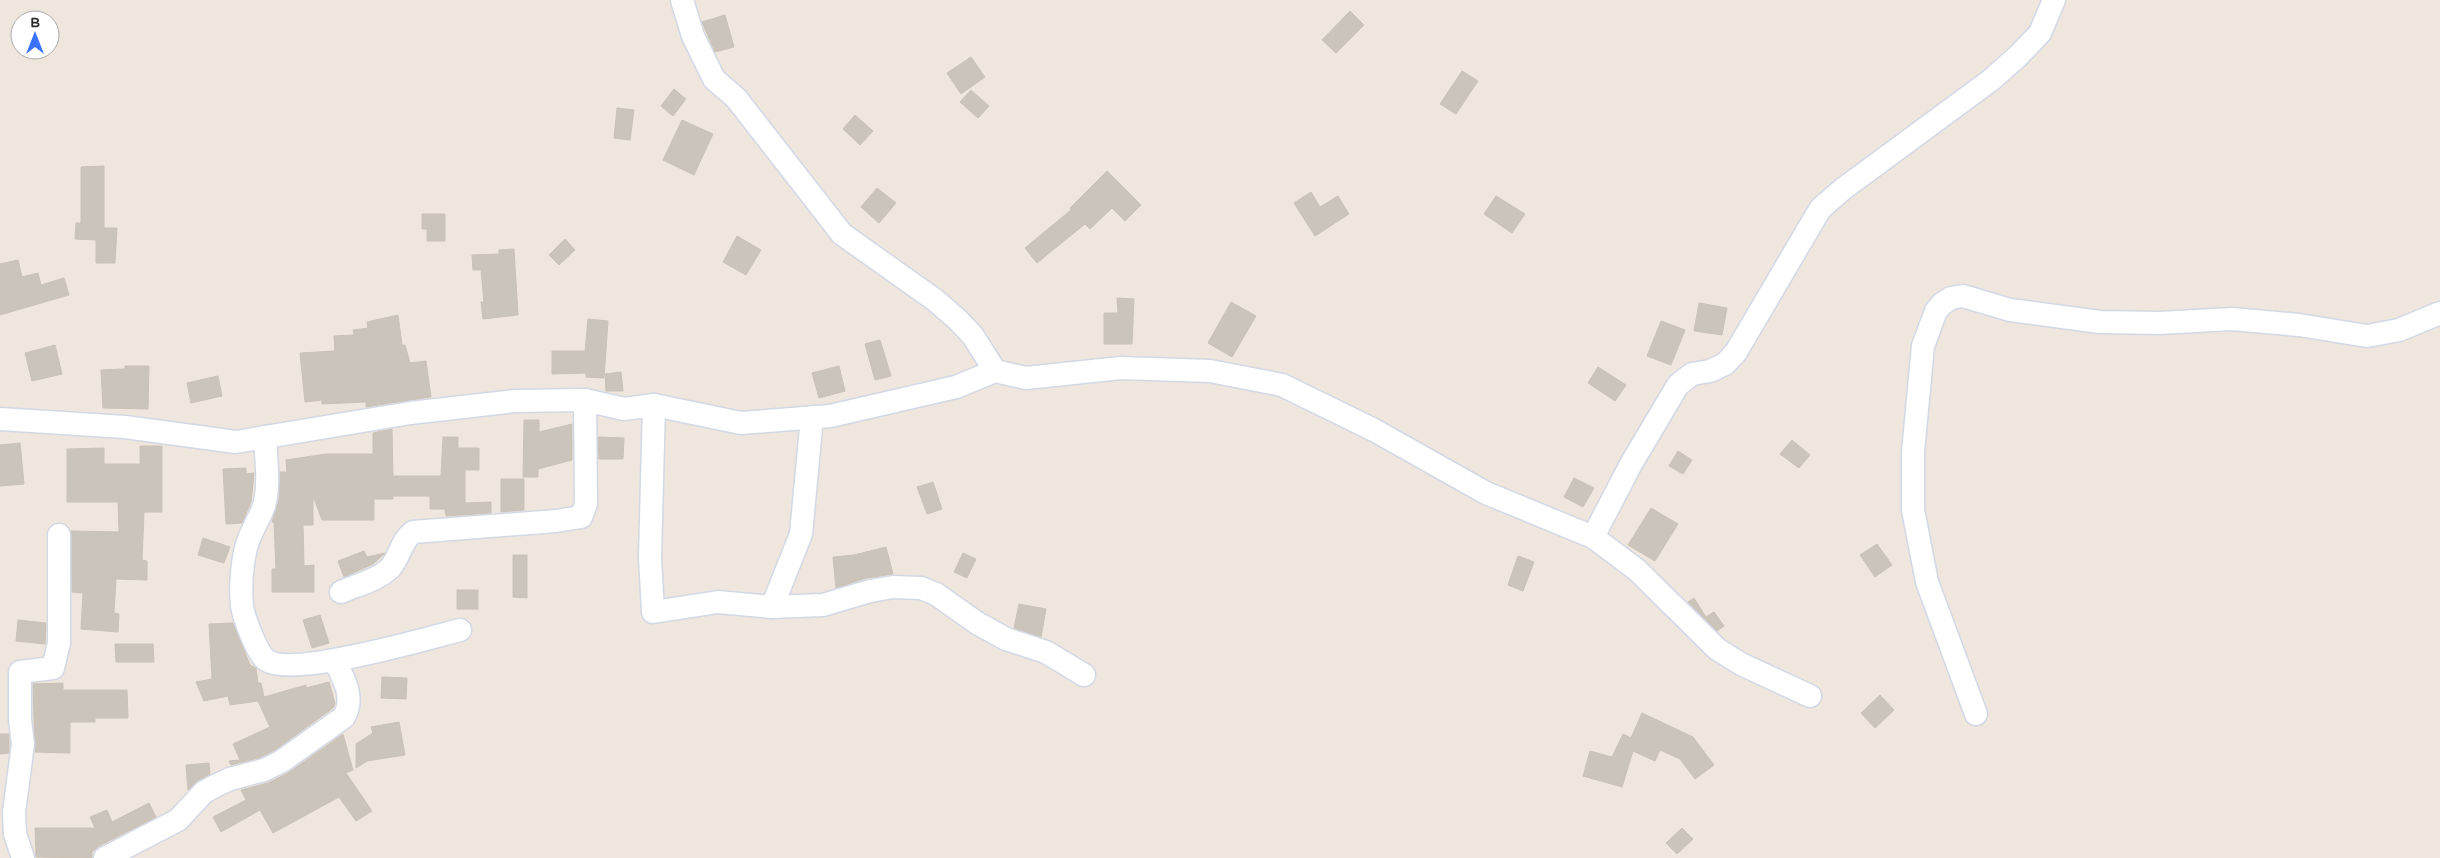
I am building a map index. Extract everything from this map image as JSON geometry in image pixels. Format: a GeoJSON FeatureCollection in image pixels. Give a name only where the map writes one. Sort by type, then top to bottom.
{"type":"FeatureCollection","features":[{"type":"Feature","properties":{"kind":"street"},"geometry":{"type":"LineString","coordinates":[[682,0],[693,36],[714,79],[736,98],[842,234],[935,300],[958,320],[987,355],[995,371]]}},
{"type":"Feature","properties":{"kind":"street"},"geometry":{"type":"LineString","coordinates":[[1593,537],[1631,464],[1678,385],[1692,374],[1710,371],[1725,364],[1736,352],[1821,208],[1842,189],[1991,80],[2018,56],[2040,33],[2054,0]]}},
{"type":"Feature","properties":{"kind":"street"},"geometry":{"type":"LineString","coordinates":[[1976,714],[1927,582],[1913,510],[1914,444],[1923,346],[1936,311],[1942,304],[1951,298],[1963,296],[2010,310],[2100,322],[2160,323],[2232,320],[2299,325],[2367,336],[2399,330],[2440,313]]}},
{"type":"Feature","properties":{"kind":"street"},"geometry":{"type":"LineString","coordinates":[[0,419],[125,427],[236,442],[410,412],[515,401],[585,400],[624,409],[654,405],[741,423],[830,416],[956,387],[995,371],[1026,378],[1122,368],[1210,371],[1282,385],[1374,430],[1486,493],[1593,537],[1644,576],[1717,649],[1757,673],[1810,696]]}},
{"type":"Feature","properties":{"kind":"street"},"geometry":{"type":"LineString","coordinates":[[341,592],[381,575],[391,567],[405,540],[413,532],[556,521],[581,517],[586,504],[585,400]]}},
{"type":"Feature","properties":{"kind":"street"},"geometry":{"type":"LineString","coordinates":[[654,405],[650,556],[653,612],[718,602],[772,606],[823,605],[870,591],[893,587],[921,588],[936,594],[999,635],[1046,652],[1084,675]]}},
{"type":"Feature","properties":{"kind":"street"},"geometry":{"type":"LineString","coordinates":[[772,606],[801,534],[812,417]]}},
{"type":"Feature","properties":{"kind":"street"},"geometry":{"type":"LineString","coordinates":[[265,437],[267,490],[264,506],[246,546],[242,607],[260,653],[267,660],[276,663],[335,661],[460,630]]}},
{"type":"Feature","properties":{"kind":"street"},"geometry":{"type":"LineString","coordinates":[[23,858],[7,811],[23,744],[20,720],[20,672],[53,668],[59,643],[59,535]]}},
{"type":"Feature","properties":{"kind":"street"},"geometry":{"type":"LineString","coordinates":[[105,858],[178,820],[204,792],[230,779],[264,770],[282,761],[344,717],[350,707],[348,694],[335,661]]}},
{"type":"Feature","properties":{"kind":"building"},"geometry":{"type":"Polygon","coordinates":[[[1350,11],[1364,25],[1336,53],[1322,40],[1350,11]]]}},
{"type":"Feature","properties":{"kind":"building"},"geometry":{"type":"Polygon","coordinates":[[[725,15],[734,47],[715,52],[702,22],[725,15]]]}},
{"type":"Feature","properties":{"kind":"building"},"geometry":{"type":"Polygon","coordinates":[[[971,57],[985,77],[961,94],[947,73],[971,57]]]}},
{"type":"Feature","properties":{"kind":"building"},"geometry":{"type":"Polygon","coordinates":[[[1462,71],[1478,81],[1456,114],[1440,104],[1462,71]]]}},
{"type":"Feature","properties":{"kind":"building"},"geometry":{"type":"Polygon","coordinates":[[[674,89],[686,99],[673,116],[661,106],[674,89]]]}},
{"type":"Feature","properties":{"kind":"building"},"geometry":{"type":"Polygon","coordinates":[[[971,90],[989,106],[978,118],[960,102],[971,90]]]}},
{"type":"Feature","properties":{"kind":"building"},"geometry":{"type":"Polygon","coordinates":[[[617,108],[634,110],[630,140],[614,138],[617,108]]]}},
{"type":"Feature","properties":{"kind":"building"},"geometry":{"type":"Polygon","coordinates":[[[855,115],[873,131],[860,145],[843,129],[855,115]]]}},
{"type":"Feature","properties":{"kind":"building"},"geometry":{"type":"Polygon","coordinates":[[[682,120],[713,134],[694,175],[663,160],[682,120]]]}},
{"type":"Feature","properties":{"kind":"building"},"geometry":{"type":"Polygon","coordinates":[[[104,166],[104,228],[117,228],[115,263],[96,263],[96,240],[75,239],[76,223],[81,223],[81,167],[104,166]]]}},
{"type":"Feature","properties":{"kind":"building"},"geometry":{"type":"Polygon","coordinates":[[[1107,171],[1141,205],[1125,221],[1112,208],[1090,229],[1085,224],[1037,263],[1025,248],[1071,210],[1070,208],[1107,171]]]}},
{"type":"Feature","properties":{"kind":"building"},"geometry":{"type":"Polygon","coordinates":[[[877,188],[896,203],[879,223],[861,207],[877,188]]]}},
{"type":"Feature","properties":{"kind":"building"},"geometry":{"type":"Polygon","coordinates":[[[1311,192],[1320,207],[1338,196],[1349,214],[1315,236],[1294,203],[1311,192]]]}},
{"type":"Feature","properties":{"kind":"building"},"geometry":{"type":"Polygon","coordinates":[[[1496,196],[1525,214],[1512,233],[1484,214],[1496,196]]]}},
{"type":"Feature","properties":{"kind":"building"},"geometry":{"type":"Polygon","coordinates":[[[422,214],[445,214],[445,241],[427,241],[427,229],[422,229],[422,214]]]}},
{"type":"Feature","properties":{"kind":"building"},"geometry":{"type":"Polygon","coordinates":[[[737,236],[761,250],[746,275],[723,262],[737,236]]]}},
{"type":"Feature","properties":{"kind":"building"},"geometry":{"type":"Polygon","coordinates":[[[565,239],[575,250],[559,265],[549,255],[565,239]]]}},
{"type":"Feature","properties":{"kind":"building"},"geometry":{"type":"Polygon","coordinates":[[[514,249],[518,315],[483,319],[481,302],[484,302],[481,270],[473,270],[472,255],[499,254],[499,250],[514,249]]]}},
{"type":"Feature","properties":{"kind":"building"},"geometry":{"type":"Polygon","coordinates":[[[18,260],[22,277],[38,273],[41,285],[64,278],[69,295],[0,315],[0,264],[18,260]]]}},
{"type":"Feature","properties":{"kind":"building"},"geometry":{"type":"Polygon","coordinates":[[[1117,298],[1134,299],[1132,344],[1104,344],[1104,313],[1118,313],[1117,298]]]}},
{"type":"Feature","properties":{"kind":"building"},"geometry":{"type":"Polygon","coordinates":[[[1231,302],[1256,316],[1232,357],[1208,343],[1231,302]]]}},
{"type":"Feature","properties":{"kind":"building"},"geometry":{"type":"Polygon","coordinates":[[[1699,303],[1727,308],[1722,335],[1694,331],[1699,303]]]}},
{"type":"Feature","properties":{"kind":"building"},"geometry":{"type":"Polygon","coordinates":[[[398,315],[402,345],[405,345],[410,363],[426,361],[431,397],[366,407],[366,402],[322,404],[322,400],[305,402],[300,353],[335,351],[334,336],[354,335],[353,330],[368,328],[367,322],[398,315]]]}},
{"type":"Feature","properties":{"kind":"building"},"geometry":{"type":"Polygon","coordinates":[[[588,319],[608,321],[604,378],[586,377],[586,373],[552,374],[552,351],[585,351],[588,319]]]}},
{"type":"Feature","properties":{"kind":"building"},"geometry":{"type":"Polygon","coordinates":[[[1661,321],[1685,330],[1671,365],[1647,356],[1661,321]]]}},
{"type":"Feature","properties":{"kind":"building"},"geometry":{"type":"Polygon","coordinates":[[[880,340],[891,376],[875,380],[865,344],[880,340]]]}},
{"type":"Feature","properties":{"kind":"building"},"geometry":{"type":"Polygon","coordinates":[[[55,345],[62,374],[32,381],[25,353],[55,345]]]}},
{"type":"Feature","properties":{"kind":"building"},"geometry":{"type":"Polygon","coordinates":[[[125,366],[149,366],[148,409],[103,408],[101,370],[125,369],[125,366]]]}},
{"type":"Feature","properties":{"kind":"building"},"geometry":{"type":"Polygon","coordinates":[[[839,366],[845,391],[819,398],[812,373],[839,366]]]}},
{"type":"Feature","properties":{"kind":"building"},"geometry":{"type":"Polygon","coordinates":[[[1598,367],[1626,385],[1615,401],[1588,383],[1598,367]]]}},
{"type":"Feature","properties":{"kind":"building"},"geometry":{"type":"Polygon","coordinates":[[[621,372],[623,391],[606,391],[605,374],[621,372]]]}},
{"type":"Feature","properties":{"kind":"building"},"geometry":{"type":"Polygon","coordinates":[[[218,376],[222,396],[191,403],[187,383],[218,376]]]}},
{"type":"Feature","properties":{"kind":"building"},"geometry":{"type":"Polygon","coordinates":[[[524,420],[539,420],[539,432],[572,424],[572,460],[538,469],[538,477],[523,477],[524,420]]]}},
{"type":"Feature","properties":{"kind":"building"},"geometry":{"type":"Polygon","coordinates":[[[392,429],[393,476],[441,476],[443,437],[458,437],[458,448],[479,448],[479,470],[465,470],[465,503],[491,502],[491,513],[446,516],[445,509],[430,509],[430,496],[393,496],[393,499],[374,499],[374,520],[322,520],[313,496],[313,525],[303,525],[304,566],[314,565],[314,592],[272,592],[272,569],[276,569],[274,522],[272,522],[279,500],[280,472],[287,472],[286,460],[326,454],[373,454],[373,433],[392,429]]]}},
{"type":"Feature","properties":{"kind":"building"},"geometry":{"type":"Polygon","coordinates":[[[598,437],[624,438],[623,459],[599,459],[598,437]]]}},
{"type":"Feature","properties":{"kind":"building"},"geometry":{"type":"Polygon","coordinates":[[[1792,440],[1810,455],[1799,468],[1780,454],[1792,440]]]}},
{"type":"Feature","properties":{"kind":"building"},"geometry":{"type":"Polygon","coordinates":[[[20,443],[24,484],[0,486],[0,445],[20,443]]]}},
{"type":"Feature","properties":{"kind":"building"},"geometry":{"type":"Polygon","coordinates":[[[140,446],[162,446],[162,512],[144,512],[142,560],[147,561],[147,580],[116,579],[114,613],[119,614],[118,632],[81,629],[83,593],[72,592],[71,531],[119,532],[118,502],[67,502],[67,449],[104,448],[104,464],[140,464],[140,446]]]}},
{"type":"Feature","properties":{"kind":"building"},"geometry":{"type":"Polygon","coordinates":[[[1678,451],[1692,460],[1683,474],[1669,466],[1678,451]]]}},
{"type":"Feature","properties":{"kind":"building"},"geometry":{"type":"Polygon","coordinates":[[[246,468],[246,474],[254,473],[251,502],[242,523],[226,524],[223,469],[246,468]]]}},
{"type":"Feature","properties":{"kind":"building"},"geometry":{"type":"Polygon","coordinates":[[[1574,478],[1594,488],[1583,507],[1564,497],[1574,478]]]}},
{"type":"Feature","properties":{"kind":"building"},"geometry":{"type":"Polygon","coordinates":[[[501,479],[524,479],[524,510],[501,512],[501,479]]]}},
{"type":"Feature","properties":{"kind":"building"},"geometry":{"type":"Polygon","coordinates":[[[933,482],[942,509],[927,514],[917,487],[933,482]]]}},
{"type":"Feature","properties":{"kind":"building"},"geometry":{"type":"Polygon","coordinates":[[[1651,508],[1678,524],[1655,561],[1628,545],[1651,508]]]}},
{"type":"Feature","properties":{"kind":"building"},"geometry":{"type":"Polygon","coordinates":[[[203,538],[230,547],[224,563],[198,555],[203,538]]]}},
{"type":"Feature","properties":{"kind":"building"},"geometry":{"type":"Polygon","coordinates":[[[1877,544],[1892,565],[1875,577],[1860,555],[1877,544]]]}},
{"type":"Feature","properties":{"kind":"building"},"geometry":{"type":"Polygon","coordinates":[[[886,547],[893,574],[866,578],[836,588],[833,557],[854,555],[886,547]]]}},
{"type":"Feature","properties":{"kind":"building"},"geometry":{"type":"Polygon","coordinates":[[[364,551],[367,557],[385,553],[373,564],[344,577],[338,561],[364,551]]]}},
{"type":"Feature","properties":{"kind":"building"},"geometry":{"type":"Polygon","coordinates":[[[963,553],[976,559],[967,578],[954,572],[963,553]]]}},
{"type":"Feature","properties":{"kind":"building"},"geometry":{"type":"Polygon","coordinates":[[[513,555],[527,555],[527,598],[513,597],[513,555]]]}},
{"type":"Feature","properties":{"kind":"building"},"geometry":{"type":"Polygon","coordinates":[[[1518,556],[1534,562],[1523,591],[1508,585],[1518,556]]]}},
{"type":"Feature","properties":{"kind":"building"},"geometry":{"type":"Polygon","coordinates":[[[457,590],[478,590],[478,609],[457,609],[457,590]]]}},
{"type":"Feature","properties":{"kind":"building"},"geometry":{"type":"Polygon","coordinates":[[[1694,598],[1706,617],[1714,612],[1724,626],[1717,631],[1688,602],[1694,598]]]}},
{"type":"Feature","properties":{"kind":"building"},"geometry":{"type":"Polygon","coordinates":[[[1019,604],[1046,609],[1041,637],[1014,628],[1019,604]]]}},
{"type":"Feature","properties":{"kind":"building"},"geometry":{"type":"Polygon","coordinates":[[[320,615],[329,643],[312,648],[303,620],[320,615]]]}},
{"type":"Feature","properties":{"kind":"building"},"geometry":{"type":"Polygon","coordinates":[[[18,620],[46,623],[45,644],[16,641],[18,620]]]}},
{"type":"Feature","properties":{"kind":"building"},"geometry":{"type":"Polygon","coordinates":[[[233,623],[250,665],[256,668],[258,683],[261,683],[264,697],[306,685],[306,688],[329,682],[335,703],[333,708],[275,750],[259,758],[231,765],[229,761],[240,760],[233,744],[270,727],[258,701],[230,705],[228,696],[204,701],[196,682],[212,679],[209,624],[233,623]]]}},
{"type":"Feature","properties":{"kind":"building"},"geometry":{"type":"Polygon","coordinates":[[[115,644],[153,644],[154,662],[116,662],[115,644]]]}},
{"type":"Feature","properties":{"kind":"building"},"geometry":{"type":"Polygon","coordinates":[[[382,677],[407,678],[406,699],[381,698],[382,677]]]}},
{"type":"Feature","properties":{"kind":"building"},"geometry":{"type":"Polygon","coordinates":[[[63,683],[63,690],[127,690],[128,718],[95,718],[95,722],[70,722],[70,753],[35,752],[33,684],[63,683]]]}},
{"type":"Feature","properties":{"kind":"building"},"geometry":{"type":"Polygon","coordinates":[[[1880,695],[1894,710],[1875,728],[1861,713],[1880,695]]]}},
{"type":"Feature","properties":{"kind":"building"},"geometry":{"type":"Polygon","coordinates":[[[1642,713],[1693,737],[1714,765],[1695,779],[1680,759],[1660,750],[1655,761],[1633,751],[1622,787],[1583,776],[1590,751],[1612,757],[1623,734],[1631,738],[1642,713]]]}},
{"type":"Feature","properties":{"kind":"building"},"geometry":{"type":"Polygon","coordinates":[[[399,722],[405,755],[367,761],[356,768],[356,744],[373,733],[371,727],[399,722]]]}},
{"type":"Feature","properties":{"kind":"building"},"geometry":{"type":"Polygon","coordinates":[[[0,734],[9,734],[9,753],[0,754],[0,734]]]}},
{"type":"Feature","properties":{"kind":"building"},"geometry":{"type":"Polygon","coordinates":[[[343,734],[353,770],[346,773],[372,811],[356,821],[339,797],[273,833],[260,810],[221,832],[213,817],[246,800],[241,790],[268,783],[288,773],[343,734]]]}},
{"type":"Feature","properties":{"kind":"building"},"geometry":{"type":"Polygon","coordinates":[[[209,763],[210,774],[197,781],[188,790],[186,765],[209,763]]]}},
{"type":"Feature","properties":{"kind":"building"},"geometry":{"type":"Polygon","coordinates":[[[149,803],[156,817],[99,846],[92,852],[92,858],[36,857],[35,828],[95,828],[90,817],[107,810],[112,822],[149,803]]]}},
{"type":"Feature","properties":{"kind":"building"},"geometry":{"type":"Polygon","coordinates":[[[1682,828],[1693,839],[1677,854],[1666,843],[1682,828]]]}}]}
